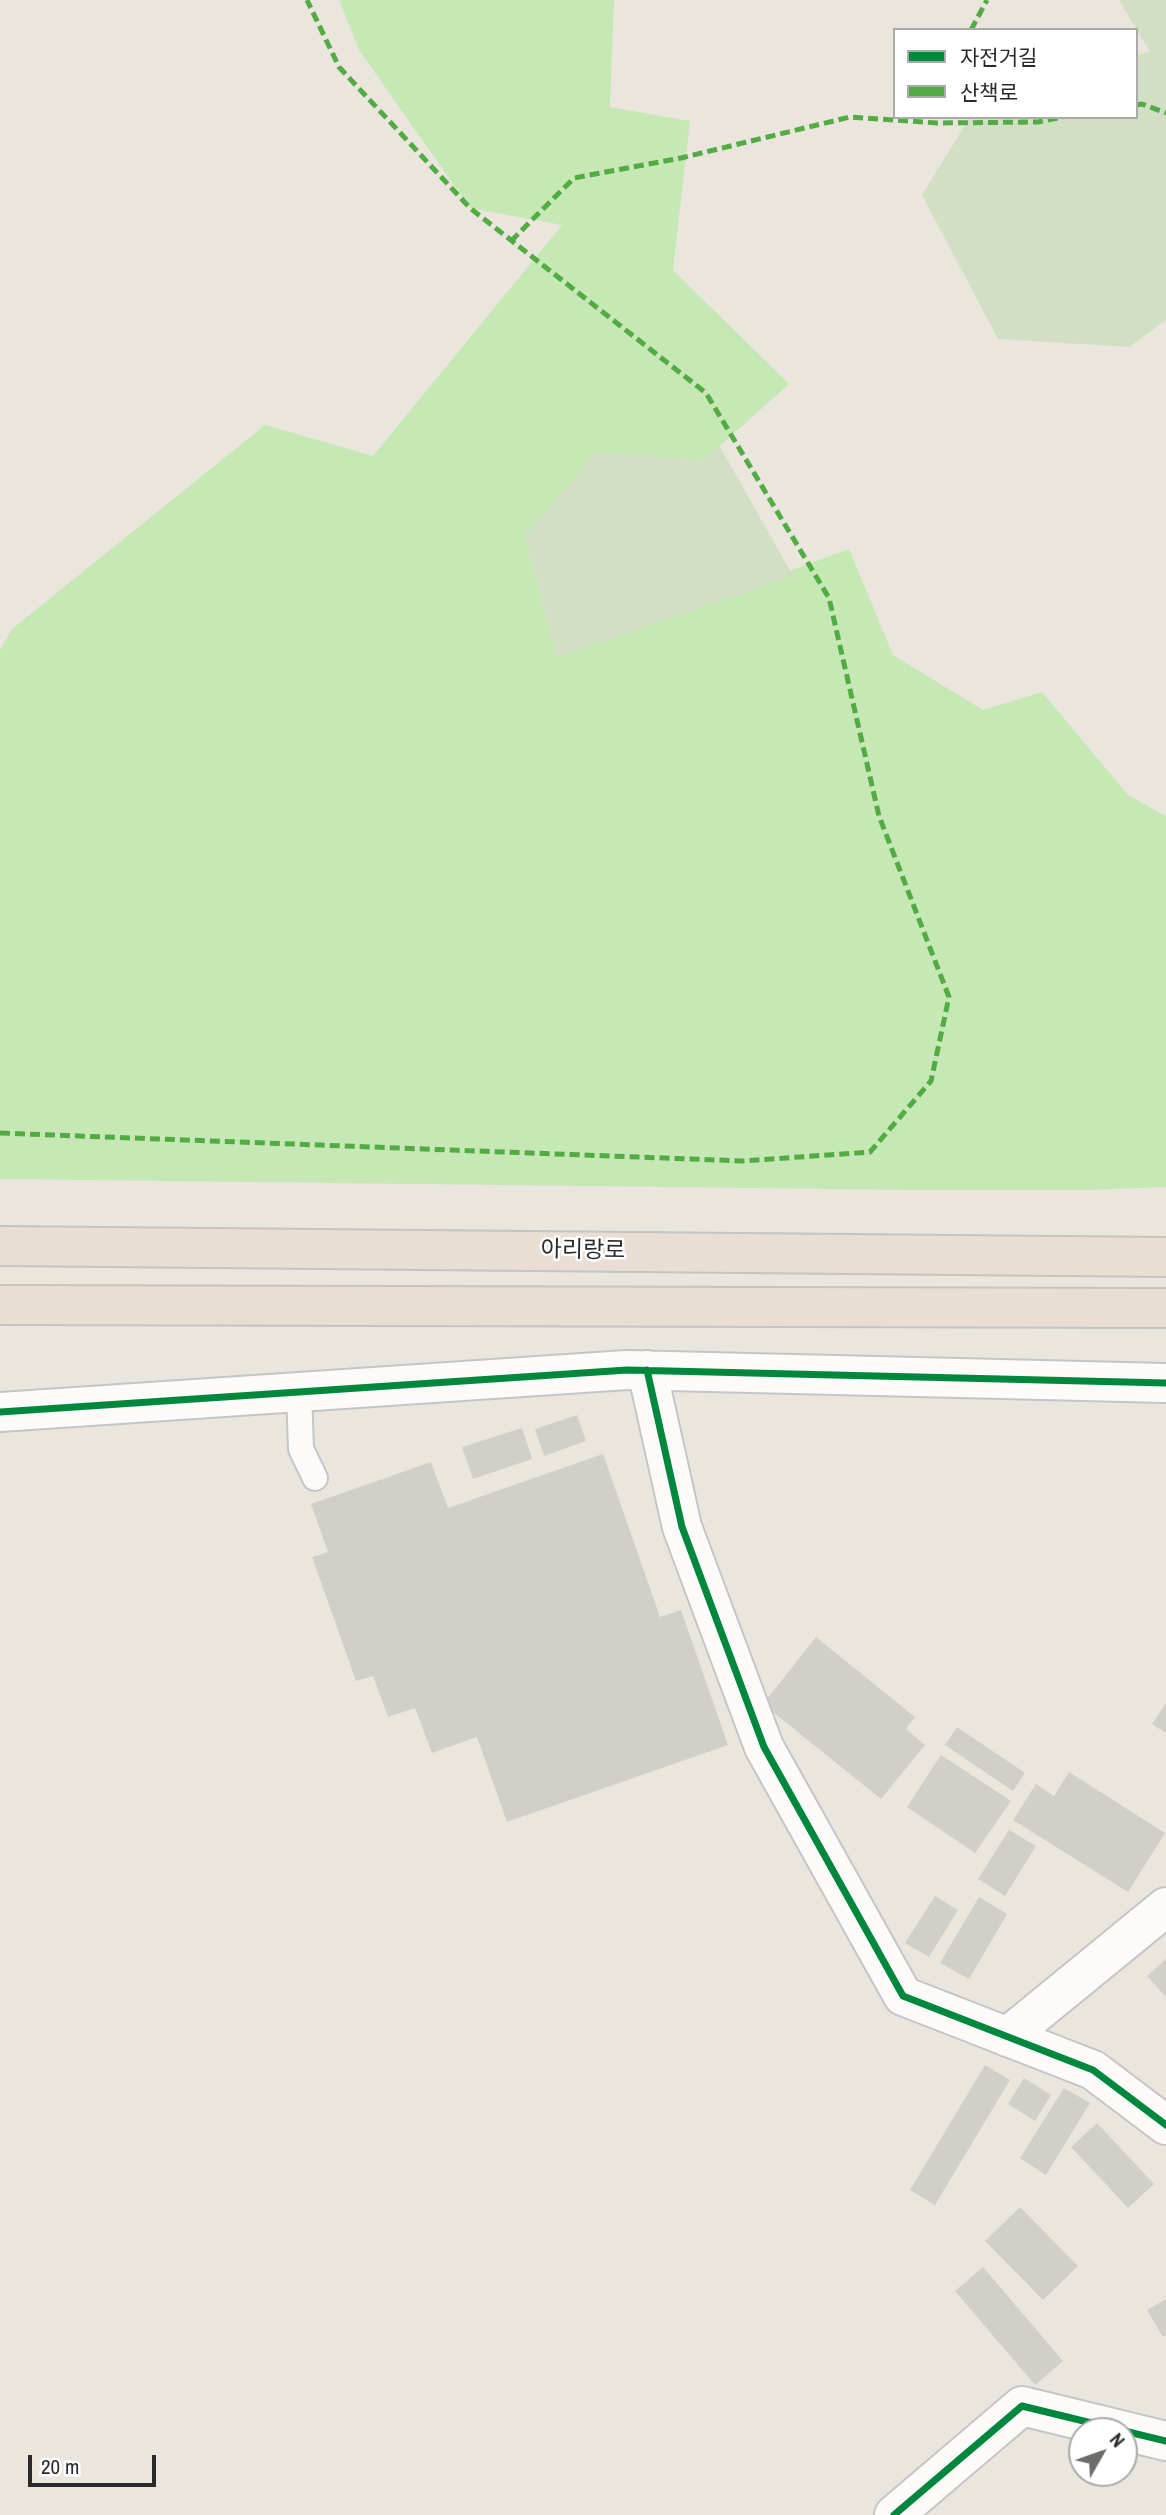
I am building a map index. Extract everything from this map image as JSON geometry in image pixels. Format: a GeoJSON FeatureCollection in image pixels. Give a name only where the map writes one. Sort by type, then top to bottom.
{"type":"FeatureCollection","features":[{"type":"Feature","properties":{"kind":"highway","name":"아리랑로"},"geometry":{"type":"LineString","coordinates":[[0,1246],[1166,1257]]}},
{"type":"Feature","properties":{"kind":"highway"},"geometry":{"type":"LineString","coordinates":[[0,1305],[1166,1308]]}},
{"type":"Feature","properties":{"kind":"street"},"geometry":{"type":"LineString","coordinates":[[0,1412],[627,1370],[1166,1383]]}},
{"type":"Feature","properties":{"kind":"street"},"geometry":{"type":"LineString","coordinates":[[647,1370],[682,1527],[764,1747],[903,1996],[1093,2070],[1166,2125]]}},
{"type":"Feature","properties":{"kind":"street"},"geometry":{"type":"LineString","coordinates":[[1007,2037],[1166,1908]]}},
{"type":"Feature","properties":{"kind":"street"},"geometry":{"type":"LineString","coordinates":[[894,2515],[1022,2406],[1166,2441]]}},
{"type":"Feature","properties":{"kind":"lane"},"geometry":{"type":"LineString","coordinates":[[299,1392],[301,1449],[315,1478]]}},
{"type":"Feature","properties":{"kind":"green space"},"geometry":{"type":"Polygon","coordinates":[[[339,0],[614,0],[610,107],[690,121],[673,270],[789,384],[704,460],[596,453],[525,536],[557,657],[849,549],[893,655],[983,710],[1042,692],[1128,795],[1166,816],[1166,1187],[1091,1190],[913,1190],[0,1179],[0,650],[12,629],[265,425],[373,456],[562,225],[470,208],[359,50],[339,0]]]}},
{"type":"Feature","properties":{"kind":"green space"},"geometry":{"type":"Polygon","coordinates":[[[1119,0],[1166,0],[1166,320],[1129,347],[998,339],[922,195],[969,119],[1138,119],[1138,55],[1150,52],[1119,0]]]}},
{"type":"Feature","properties":{"kind":"green space"},"geometry":{"type":"Polygon","coordinates":[[[719,445],[793,576],[557,657],[525,536],[596,452],[703,460],[719,445]]]}},
{"type":"Feature","properties":{"kind":"building"},"geometry":{"type":"Polygon","coordinates":[[[577,1415],[586,1441],[544,1456],[535,1429],[577,1415]]]}},
{"type":"Feature","properties":{"kind":"building"},"geometry":{"type":"Polygon","coordinates":[[[522,1428],[532,1459],[473,1479],[462,1447],[522,1428]]]}},
{"type":"Feature","properties":{"kind":"building"},"geometry":{"type":"Polygon","coordinates":[[[603,1454],[660,1617],[681,1610],[728,1745],[507,1822],[477,1737],[432,1753],[415,1708],[388,1717],[373,1676],[356,1681],[312,1557],[328,1552],[311,1504],[431,1462],[448,1508],[603,1454]]]}},
{"type":"Feature","properties":{"kind":"building"},"geometry":{"type":"Polygon","coordinates":[[[816,1637],[915,1717],[906,1729],[925,1745],[881,1799],[763,1704],[816,1637]]]}},
{"type":"Feature","properties":{"kind":"building"},"geometry":{"type":"Polygon","coordinates":[[[1166,1703],[1166,1733],[1152,1724],[1166,1703]]]}},
{"type":"Feature","properties":{"kind":"building"},"geometry":{"type":"Polygon","coordinates":[[[957,1727],[1025,1773],[1013,1791],[945,1745],[957,1727]]]}},
{"type":"Feature","properties":{"kind":"building"},"geometry":{"type":"Polygon","coordinates":[[[941,1755],[1011,1801],[975,1853],[907,1807],[941,1755]]]}},
{"type":"Feature","properties":{"kind":"building"},"geometry":{"type":"Polygon","coordinates":[[[1069,1772],[1165,1833],[1128,1892],[1013,1820],[1036,1784],[1054,1796],[1069,1772]]]}},
{"type":"Feature","properties":{"kind":"building"},"geometry":{"type":"Polygon","coordinates":[[[1009,1830],[1036,1846],[1005,1896],[978,1879],[1009,1830]]]}},
{"type":"Feature","properties":{"kind":"building"},"geometry":{"type":"Polygon","coordinates":[[[935,1896],[958,1910],[929,1957],[905,1943],[935,1896]]]}},
{"type":"Feature","properties":{"kind":"building"},"geometry":{"type":"Polygon","coordinates":[[[979,1897],[1007,1914],[969,1979],[940,1963],[979,1897]]]}},
{"type":"Feature","properties":{"kind":"building"},"geometry":{"type":"Polygon","coordinates":[[[1166,1959],[1166,1997],[1147,1976],[1166,1959]]]}},
{"type":"Feature","properties":{"kind":"building"},"geometry":{"type":"Polygon","coordinates":[[[985,2065],[1010,2080],[935,2205],[910,2190],[985,2065]]]}},
{"type":"Feature","properties":{"kind":"building"},"geometry":{"type":"Polygon","coordinates":[[[1024,2078],[1051,2095],[1035,2121],[1008,2104],[1024,2078]]]}},
{"type":"Feature","properties":{"kind":"building"},"geometry":{"type":"Polygon","coordinates":[[[1064,2088],[1090,2103],[1046,2175],[1020,2158],[1064,2088]]]}},
{"type":"Feature","properties":{"kind":"building"},"geometry":{"type":"Polygon","coordinates":[[[1097,2123],[1154,2184],[1128,2208],[1071,2147],[1097,2123]]]}},
{"type":"Feature","properties":{"kind":"building"},"geometry":{"type":"Polygon","coordinates":[[[1020,2207],[1078,2266],[1043,2300],[985,2241],[1020,2207]]]}},
{"type":"Feature","properties":{"kind":"building"},"geometry":{"type":"Polygon","coordinates":[[[983,2267],[1063,2361],[1035,2385],[955,2291],[983,2267]]]}},
{"type":"Feature","properties":{"kind":"building"},"geometry":{"type":"Polygon","coordinates":[[[1166,2299],[1166,2335],[1163,2337],[1147,2310],[1166,2299]]]}},
{"type":"Feature","properties":{"kind":"marked path"},"geometry":{"type":"LineString","coordinates":[[0,1133],[743,1161],[870,1152],[931,1081],[949,997],[879,816],[829,598],[706,393],[470,208],[339,67],[307,0]]}},
{"type":"Feature","properties":{"kind":"marked path"},"geometry":{"type":"LineString","coordinates":[[972,28],[987,0]]}},
{"type":"Feature","properties":{"kind":"marked path"},"geometry":{"type":"LineString","coordinates":[[1138,105],[1166,113]]}},
{"type":"Feature","properties":{"kind":"marked path"},"geometry":{"type":"LineString","coordinates":[[511,241],[574,178],[681,158],[850,117],[937,123],[1038,122],[1053,119]]}},
{"type":"Feature","properties":{"kind":"cycle path"},"geometry":{"type":"LineString","coordinates":[[0,1412],[627,1370],[1166,1383]]}},
{"type":"Feature","properties":{"kind":"cycle path"},"geometry":{"type":"LineString","coordinates":[[647,1370],[682,1527],[764,1747],[903,1996],[1093,2070],[1166,2125]]}},
{"type":"Feature","properties":{"kind":"cycle path"},"geometry":{"type":"LineString","coordinates":[[894,2515],[1022,2406],[1166,2441]]}}]}
